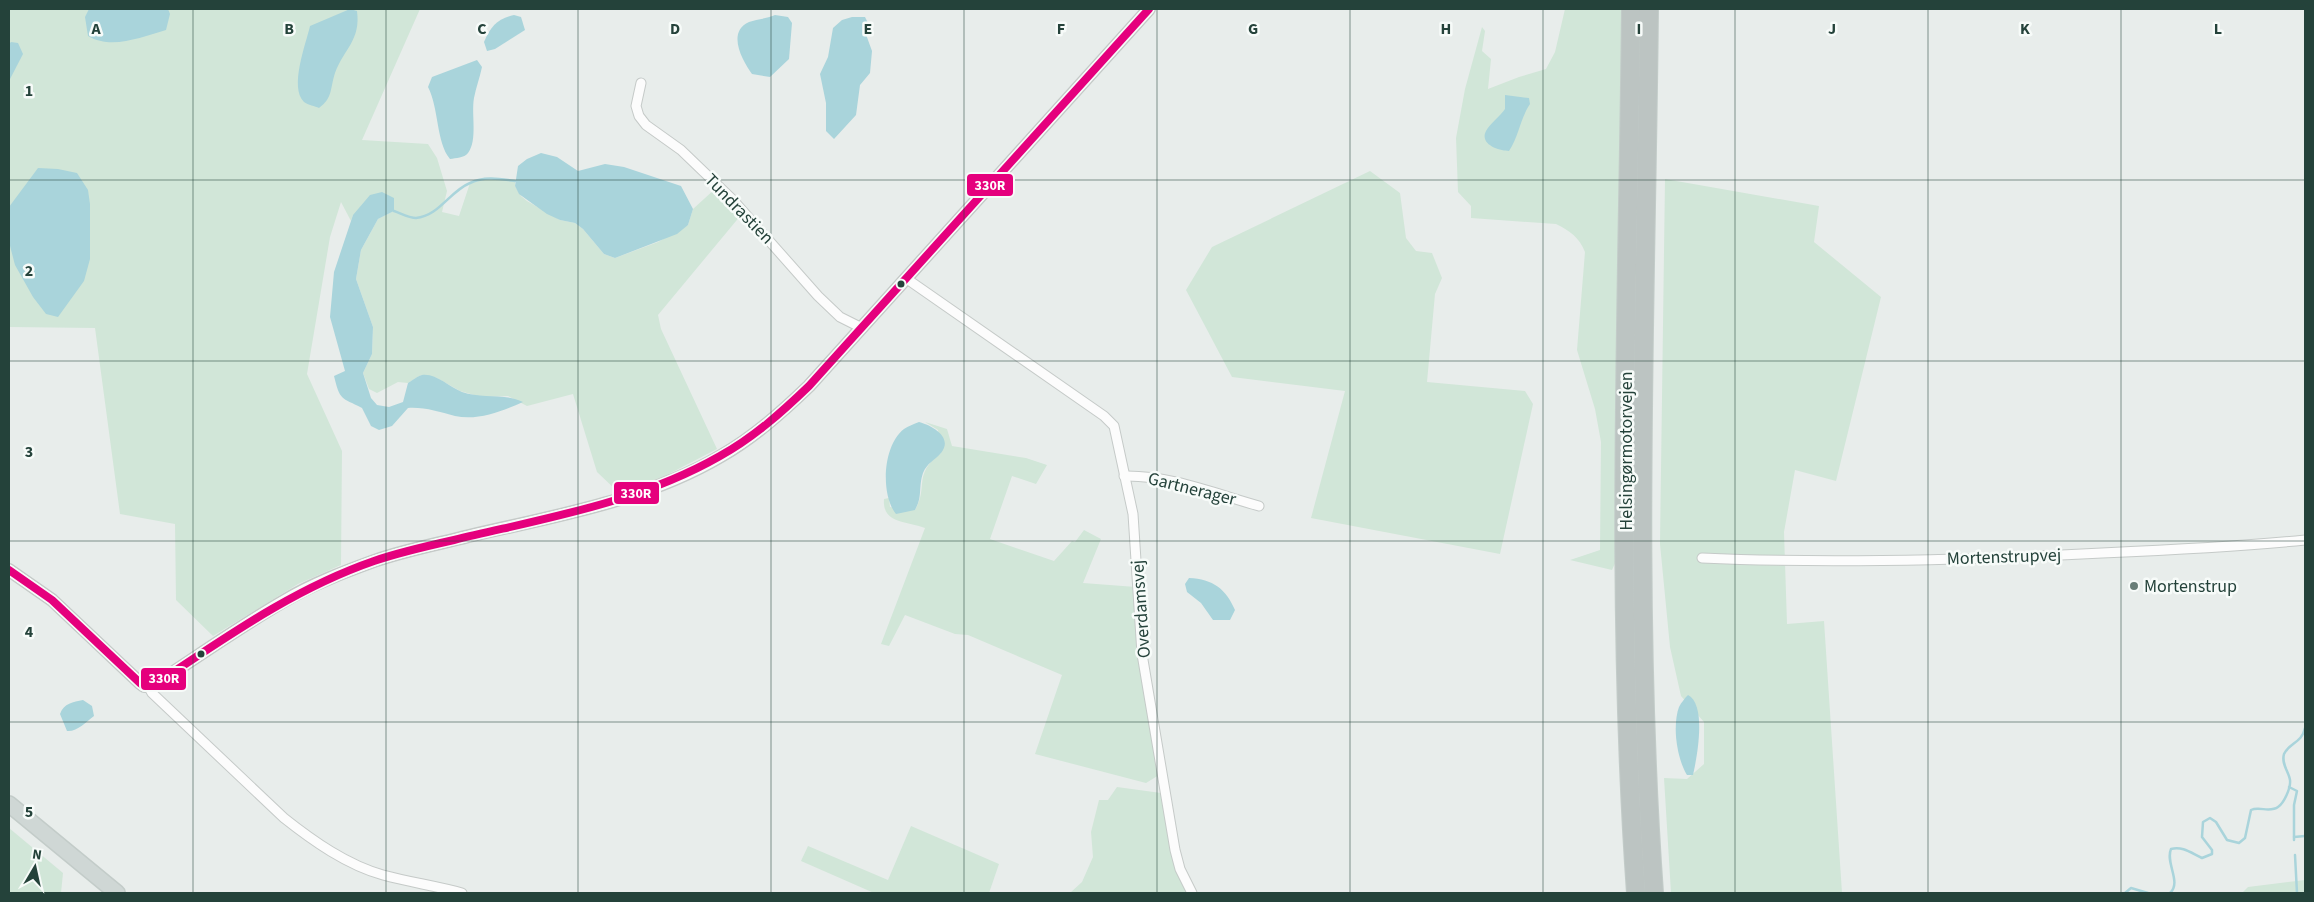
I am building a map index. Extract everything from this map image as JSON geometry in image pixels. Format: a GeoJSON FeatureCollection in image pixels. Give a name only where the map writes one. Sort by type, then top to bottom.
{"type":"FeatureCollection","features":[{"type":"Feature","properties":{"kind":"highway","name":"Helsingørmotorvejen"},"geometry":{"type":"LineString","coordinates":[[1631,9],[1626,414],[1626,643],[1630,784],[1636,893]]}},
{"type":"Feature","properties":{"kind":"highway","name":"Helsingørmotorvejen"},"geometry":{"type":"LineString","coordinates":[[1648,9],[1644,658],[1654,893]]}},
{"type":"Feature","properties":{"kind":"main road"},"geometry":{"type":"LineString","coordinates":[[9,804],[117,893]]}},
{"type":"Feature","properties":{"kind":"street"},"geometry":{"type":"LineString","coordinates":[[9,570],[52,600],[140,683],[148,686],[154,685],[286,600],[376,560],[607,503],[686,475],[721,456],[777,417],[809,386],[1149,9]]}},
{"type":"Feature","properties":{"kind":"street","name":"Tundrastien"},"geometry":{"type":"LineString","coordinates":[[641,83],[636,106],[639,116],[646,125],[681,150],[733,200],[818,296],[840,317],[862,328]]}},
{"type":"Feature","properties":{"kind":"street","name":"Overdamsvej"},"geometry":{"type":"LineString","coordinates":[[907,279],[1104,416],[1114,426],[1133,514],[1144,663],[1175,850],[1180,870],[1192,893]]}},
{"type":"Feature","properties":{"kind":"street","name":"Gartnerager"},"geometry":{"type":"LineString","coordinates":[[1124,476],[1140,476],[1170,481],[1259,506]]}},
{"type":"Feature","properties":{"kind":"street","name":"Mortenstrupvej"},"geometry":{"type":"LineString","coordinates":[[1702,558],[1781,562],[1987,559],[2232,548],[2305,540]]}},
{"type":"Feature","properties":{"kind":"street"},"geometry":{"type":"LineString","coordinates":[[148,686],[264,800],[303,834],[358,866],[383,875],[462,893]]}},
{"type":"Feature","properties":{"kind":"green space"},"geometry":{"type":"Polygon","coordinates":[[[9,9],[420,9],[362,140],[428,144],[437,158],[447,191],[442,212],[459,216],[470,183],[493,178],[515,181],[515,186],[521,196],[527,201],[560,220],[575,223],[583,229],[604,254],[615,258],[658,242],[688,225],[693,209],[716,188],[741,215],[658,315],[661,329],[717,449],[663,477],[617,491],[597,472],[573,394],[527,406],[508,396],[481,397],[460,391],[437,378],[421,375],[408,383],[398,382],[377,393],[369,389],[363,373],[372,354],[373,327],[356,279],[361,250],[378,219],[394,211],[353,215],[351,221],[341,202],[330,237],[307,374],[342,451],[341,565],[298,584],[213,636],[176,600],[175,524],[120,514],[95,328],[9,327],[9,9]]]}},
{"type":"Feature","properties":{"kind":"green space"},"geometry":{"type":"Polygon","coordinates":[[[1565,9],[1623,9],[1617,559],[1612,570],[1570,560],[1600,550],[1601,442],[1595,409],[1577,350],[1585,252],[1574,235],[1556,224],[1471,218],[1471,206],[1458,192],[1456,138],[1465,89],[1482,27],[1485,31],[1482,51],[1491,59],[1488,89],[1546,69],[1555,52],[1565,9]]]}},
{"type":"Feature","properties":{"kind":"green space"},"geometry":{"type":"Polygon","coordinates":[[[1370,171],[1400,193],[1406,238],[1416,251],[1432,253],[1442,278],[1435,294],[1427,382],[1525,391],[1533,404],[1500,554],[1311,518],[1345,391],[1232,377],[1186,290],[1212,247],[1370,171]]]}},
{"type":"Feature","properties":{"kind":"green space"},"geometry":{"type":"Polygon","coordinates":[[[1665,179],[1819,206],[1814,242],[1881,297],[1836,481],[1795,470],[1784,532],[1787,624],[1824,621],[1842,893],[1671,893],[1664,778],[1687,779],[1704,764],[1704,722],[1681,696],[1670,647],[1660,544],[1665,179]]]}},
{"type":"Feature","properties":{"kind":"green space"},"geometry":{"type":"Polygon","coordinates":[[[925,422],[947,429],[952,446],[1026,458],[1047,465],[1036,484],[1012,476],[990,539],[1054,561],[1072,541],[1075,542],[1084,530],[1101,539],[1083,583],[1136,587],[1159,775],[1146,783],[1035,754],[1062,675],[968,635],[955,634],[905,615],[889,646],[881,644],[925,528],[891,517],[884,507],[884,499],[889,498],[890,507],[915,510],[921,494],[924,474],[932,461],[941,453],[938,430],[925,422]]]}},
{"type":"Feature","properties":{"kind":"green space"},"geometry":{"type":"Polygon","coordinates":[[[1117,787],[1161,793],[1173,861],[1176,872],[1187,893],[1070,893],[1082,882],[1093,857],[1091,832],[1099,800],[1108,800],[1117,787]]]}},
{"type":"Feature","properties":{"kind":"green space"},"geometry":{"type":"Polygon","coordinates":[[[911,826],[999,864],[989,893],[874,893],[801,861],[808,846],[888,880],[911,826]]]}},
{"type":"Feature","properties":{"kind":"green space"},"geometry":{"type":"Polygon","coordinates":[[[9,828],[63,873],[61,893],[9,893],[9,828]]]}},
{"type":"Feature","properties":{"kind":"green space"},"geometry":{"type":"Polygon","coordinates":[[[2305,880],[2305,893],[2242,893],[2248,887],[2305,880]]]}},
{"type":"Feature","properties":{"kind":"water"},"geometry":{"type":"Polygon","coordinates":[[[89,9],[168,9],[170,14],[166,30],[137,39],[107,42],[88,36],[85,17],[89,9]]]}},
{"type":"Feature","properties":{"kind":"water"},"geometry":{"type":"Polygon","coordinates":[[[350,9],[357,11],[357,30],[335,73],[329,96],[319,108],[307,104],[300,95],[298,76],[310,26],[350,9]]]}},
{"type":"Feature","properties":{"kind":"water"},"geometry":{"type":"Polygon","coordinates":[[[514,15],[521,17],[525,30],[495,49],[487,51],[484,42],[492,27],[499,21],[514,15]]]}},
{"type":"Feature","properties":{"kind":"water"},"geometry":{"type":"Polygon","coordinates":[[[775,15],[788,17],[792,23],[789,59],[770,77],[752,74],[744,62],[738,47],[738,33],[749,22],[775,15]]]}},
{"type":"Feature","properties":{"kind":"water"},"geometry":{"type":"Polygon","coordinates":[[[852,17],[865,17],[869,25],[864,29],[872,51],[870,73],[860,85],[856,115],[834,139],[826,131],[826,103],[820,74],[828,57],[833,28],[842,20],[852,17]]]}},
{"type":"Feature","properties":{"kind":"water"},"geometry":{"type":"Polygon","coordinates":[[[11,42],[18,43],[23,54],[9,81],[9,44],[11,42]]]}},
{"type":"Feature","properties":{"kind":"water"},"geometry":{"type":"Polygon","coordinates":[[[477,60],[482,67],[473,104],[473,141],[468,153],[460,158],[450,159],[442,144],[432,95],[428,87],[432,77],[477,60]]]}},
{"type":"Feature","properties":{"kind":"water"},"geometry":{"type":"Polygon","coordinates":[[[1505,95],[1529,98],[1530,104],[1509,151],[1491,146],[1485,140],[1486,131],[1505,109],[1505,95]]]}},
{"type":"Feature","properties":{"kind":"water"},"geometry":{"type":"Polygon","coordinates":[[[541,153],[557,157],[578,171],[605,164],[624,167],[681,186],[693,209],[688,225],[677,234],[615,258],[604,254],[583,229],[575,223],[560,220],[547,214],[519,194],[515,186],[518,166],[527,159],[541,153]]]}},
{"type":"Feature","properties":{"kind":"water"},"geometry":{"type":"Polygon","coordinates":[[[38,168],[58,169],[77,173],[88,190],[90,204],[90,259],[84,281],[58,317],[46,314],[33,297],[15,265],[9,242],[9,207],[38,168]]]}},
{"type":"Feature","properties":{"kind":"water"},"geometry":{"type":"Polygon","coordinates":[[[382,192],[394,198],[394,211],[378,219],[361,250],[356,279],[373,327],[372,354],[363,373],[371,398],[377,405],[389,407],[403,402],[408,383],[422,375],[427,375],[437,378],[462,392],[516,399],[523,402],[498,412],[472,417],[455,416],[426,409],[408,408],[392,426],[379,430],[371,426],[362,408],[342,397],[334,376],[345,371],[330,317],[334,272],[353,215],[370,195],[382,192]]]}},
{"type":"Feature","properties":{"kind":"water"},"geometry":{"type":"Polygon","coordinates":[[[919,422],[935,429],[943,437],[944,447],[923,473],[919,500],[915,510],[896,514],[891,505],[886,483],[888,458],[897,436],[906,428],[919,422]]]}},
{"type":"Feature","properties":{"kind":"water"},"geometry":{"type":"Polygon","coordinates":[[[1189,578],[1205,580],[1218,586],[1223,591],[1235,610],[1230,620],[1213,620],[1201,603],[1187,592],[1185,584],[1189,578]]]}},
{"type":"Feature","properties":{"kind":"water"},"geometry":{"type":"Polygon","coordinates":[[[1688,695],[1694,701],[1699,720],[1697,756],[1693,775],[1687,775],[1683,768],[1678,751],[1676,733],[1679,707],[1688,695]]]}},
{"type":"Feature","properties":{"kind":"water"},"geometry":{"type":"Polygon","coordinates":[[[83,700],[92,706],[94,716],[78,728],[67,731],[60,714],[62,710],[69,704],[83,700]]]}},
{"type":"Feature","properties":{"kind":"waterway"},"geometry":{"type":"LineString","coordinates":[[394,211],[416,218],[431,213],[470,183],[487,179],[515,181]]}},
{"type":"Feature","properties":{"kind":"waterway"},"geometry":{"type":"LineString","coordinates":[[2170,893],[2174,883],[2170,860],[2171,849],[2183,849],[2202,858],[2212,854],[2212,850],[2202,837],[2203,822],[2210,818],[2216,822],[2227,840],[2239,843],[2245,838],[2251,810],[2275,809],[2283,802],[2290,783],[2283,758],[2284,754],[2301,737],[2305,728]]}},
{"type":"Feature","properties":{"kind":"waterway"},"geometry":{"type":"LineString","coordinates":[[2289,787],[2297,791],[2294,805],[2294,840]]}},
{"type":"Feature","properties":{"kind":"waterway"},"geometry":{"type":"LineString","coordinates":[[2294,837],[2305,836]]}},
{"type":"Feature","properties":{"kind":"waterway"},"geometry":{"type":"LineString","coordinates":[[2295,855],[2297,893]]}},
{"type":"Feature","properties":{"kind":"waterway"},"geometry":{"type":"LineString","coordinates":[[2125,893],[2131,888],[2148,893]]}},
{"type":"Feature","properties":{"kind":"transit line","name":"330R"},"geometry":{"type":"LineString","coordinates":[[9,570],[52,600],[140,683],[144,686],[154,685],[260,616],[344,572],[404,552],[590,507],[657,486],[689,472],[720,456],[756,433],[809,386],[1149,9]]}},
{"type":"Feature","properties":{"kind":"place","name":"Mortenstrup"},"geometry":{"type":"Point","coordinates":[2134,586]}}]}
